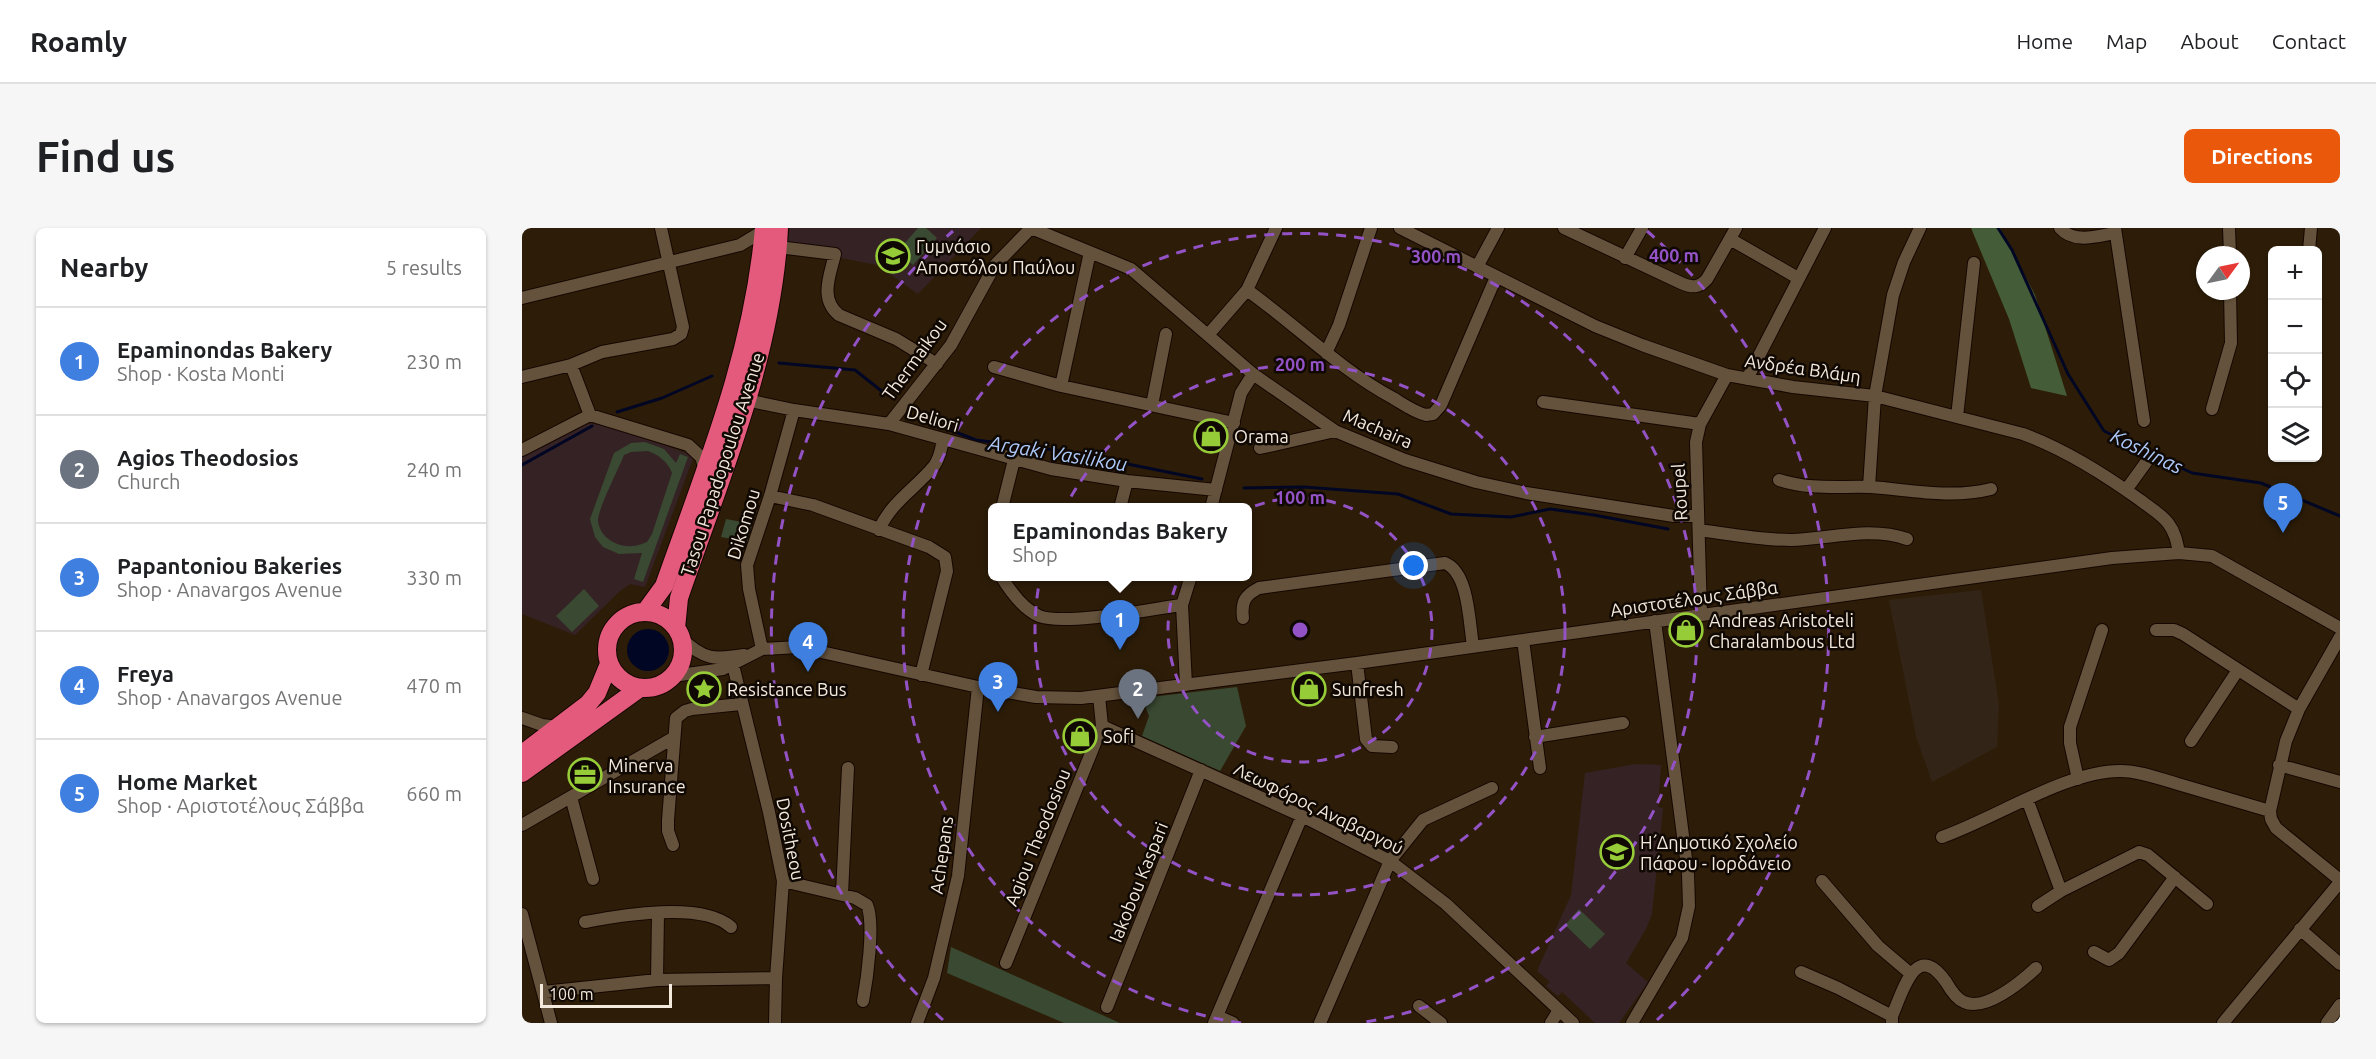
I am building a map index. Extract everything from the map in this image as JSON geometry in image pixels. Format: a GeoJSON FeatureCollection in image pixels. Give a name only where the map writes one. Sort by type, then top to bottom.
{"type":"FeatureCollection","features":[{"type":"Feature","properties":{"kind":"highway","name":"Tasou Papadopoulou Avenue"},"geometry":{"type":"LineString","coordinates":[[678,633],[679,598],[746,400],[765,324],[778,247],[769,229]]}},
{"type":"Feature","properties":{"kind":"highway","name":"Tasou Papadopoulou Avenue"},"geometry":{"type":"LineString","coordinates":[[645,612],[664,586],[733,391],[749,331],[759,258],[769,229]]}},
{"type":"Feature","properties":{"kind":"highway"},"geometry":{"type":"LineString","coordinates":[[522,754],[588,704],[597,693],[609,664],[607,646],[613,628],[622,620],[633,614],[645,612],[657,614],[668,620],[678,633],[683,652],[680,665],[673,676],[656,687],[640,688],[621,680],[609,664]]}},
{"type":"Feature","properties":{"kind":"highway"},"geometry":{"type":"LineString","coordinates":[[522,773],[640,688]]}},
{"type":"Feature","properties":{"kind":"street"},"geometry":{"type":"LineString","coordinates":[[522,377],[571,365],[602,352],[673,339],[681,334],[683,327],[661,228]]}},
{"type":"Feature","properties":{"kind":"street","name":"Machaira"},"geometry":{"type":"LineString","coordinates":[[1031,228],[1131,270],[1253,374],[1335,431],[1405,460],[1476,482],[1526,493],[1674,516],[1697,516]]}},
{"type":"Feature","properties":{"kind":"street","name":"Thermaikou"},"geometry":{"type":"LineString","coordinates":[[889,424],[951,345],[995,265],[1031,228]]}},
{"type":"Feature","properties":{"kind":"street"},"geometry":{"type":"LineString","coordinates":[[1208,335],[1246,290],[1276,228]]}},
{"type":"Feature","properties":{"kind":"street"},"geometry":{"type":"LineString","coordinates":[[1326,353],[1339,325],[1371,228]]}},
{"type":"Feature","properties":{"kind":"street","name":"Ανδρέα Βλάμη"},"geometry":{"type":"LineString","coordinates":[[1400,228],[1595,326],[1727,375],[1793,387],[1875,396],[2041,441],[2059,449],[2126,490],[2166,521],[2176,537],[2180,553]]}},
{"type":"Feature","properties":{"kind":"street"},"geometry":{"type":"LineString","coordinates":[[1477,267],[1498,228]]}},
{"type":"Feature","properties":{"kind":"street"},"geometry":{"type":"LineString","coordinates":[[1564,228],[1689,287],[1700,286],[1712,273],[1733,234],[1798,278]]}},
{"type":"Feature","properties":{"kind":"street"},"geometry":{"type":"LineString","coordinates":[[1625,258],[1642,228]]}},
{"type":"Feature","properties":{"kind":"street"},"geometry":{"type":"LineString","coordinates":[[1748,379],[1798,278],[1826,228]]}},
{"type":"Feature","properties":{"kind":"street"},"geometry":{"type":"LineString","coordinates":[[1869,487],[1875,396],[1893,295],[1904,262],[1920,228]]}},
{"type":"Feature","properties":{"kind":"street"},"geometry":{"type":"LineString","coordinates":[[2060,228],[2066,234],[2080,238],[2115,230],[2144,421]]}},
{"type":"Feature","properties":{"kind":"street"},"geometry":{"type":"LineString","coordinates":[[2229,228],[2230,246]]}},
{"type":"Feature","properties":{"kind":"street"},"geometry":{"type":"LineString","coordinates":[[2309,246],[2311,228]]}},
{"type":"Feature","properties":{"kind":"street"},"geometry":{"type":"LineString","coordinates":[[522,298],[740,245],[769,229]]}},
{"type":"Feature","properties":{"kind":"street"},"geometry":{"type":"LineString","coordinates":[[740,245],[751,249],[759,258]]}},
{"type":"Feature","properties":{"kind":"street"},"geometry":{"type":"LineString","coordinates":[[778,247],[835,254],[827,296],[832,310],[896,339],[937,364]]}},
{"type":"Feature","properties":{"kind":"street"},"geometry":{"type":"LineString","coordinates":[[1061,386],[1090,252]]}},
{"type":"Feature","properties":{"kind":"street"},"geometry":{"type":"LineString","coordinates":[[1957,417],[1974,263]]}},
{"type":"Feature","properties":{"kind":"street"},"geometry":{"type":"LineString","coordinates":[[1246,290],[1287,319],[1326,353],[1378,390],[1419,413],[1433,414],[1441,405],[1496,277]]}},
{"type":"Feature","properties":{"kind":"street"},"geometry":{"type":"LineString","coordinates":[[2212,409],[2231,343],[2230,300]]}},
{"type":"Feature","properties":{"kind":"street"},"geometry":{"type":"LineString","coordinates":[[1152,405],[1166,334]]}},
{"type":"Feature","properties":{"kind":"street"},"geometry":{"type":"LineString","coordinates":[[571,365],[590,415]]}},
{"type":"Feature","properties":{"kind":"street"},"geometry":{"type":"LineString","coordinates":[[993,368],[1061,386],[1234,423]]}},
{"type":"Feature","properties":{"kind":"street"},"geometry":{"type":"LineString","coordinates":[[1212,503],[1241,393],[1253,374]]}},
{"type":"Feature","properties":{"kind":"street","name":"Roupel"},"geometry":{"type":"LineString","coordinates":[[1701,614],[1695,457],[1697,433],[1727,375]]}},
{"type":"Feature","properties":{"kind":"street","name":"Deliori"},"geometry":{"type":"LineString","coordinates":[[746,400],[794,410],[889,424],[1051,469],[1127,481],[1216,490]]}},
{"type":"Feature","properties":{"kind":"street"},"geometry":{"type":"LineString","coordinates":[[1544,402],[1700,424]]}},
{"type":"Feature","properties":{"kind":"street","name":"Dikomou"},"geometry":{"type":"LineString","coordinates":[[757,652],[747,565],[770,496],[794,410]]}},
{"type":"Feature","properties":{"kind":"street"},"geometry":{"type":"LineString","coordinates":[[522,450],[590,415],[688,445],[701,457],[705,470]]}},
{"type":"Feature","properties":{"kind":"street"},"geometry":{"type":"LineString","coordinates":[[1260,448],[1335,431]]}},
{"type":"Feature","properties":{"kind":"street"},"geometry":{"type":"LineString","coordinates":[[879,530],[897,501],[934,466],[943,440]]}},
{"type":"Feature","properties":{"kind":"street"},"geometry":{"type":"LineString","coordinates":[[1003,503],[1014,460]]}},
{"type":"Feature","properties":{"kind":"street"},"geometry":{"type":"LineString","coordinates":[[2126,490],[2147,461]]}},
{"type":"Feature","properties":{"kind":"street"},"geometry":{"type":"LineString","coordinates":[[1779,480],[1809,487],[1869,487],[1961,494],[1991,489]]}},
{"type":"Feature","properties":{"kind":"street"},"geometry":{"type":"LineString","coordinates":[[1121,503],[1127,481]]}},
{"type":"Feature","properties":{"kind":"street"},"geometry":{"type":"LineString","coordinates":[[770,496],[813,505],[937,550],[942,554],[947,562],[947,572],[921,675]]}},
{"type":"Feature","properties":{"kind":"street"},"geometry":{"type":"LineString","coordinates":[[1699,530],[1780,539],[1815,539],[1874,533],[1894,534],[1907,539]]}},
{"type":"Feature","properties":{"kind":"street","name":"Αριστοτέλους Σάββα"},"geometry":{"type":"LineString","coordinates":[[678,633],[704,656],[718,660],[799,647],[978,687],[1036,697],[1065,699],[1357,663],[2112,558],[2180,553],[2212,556],[2340,628]]}},
{"type":"Feature","properties":{"kind":"street"},"geometry":{"type":"LineString","coordinates":[[1243,618],[1244,599],[1259,588],[1445,562],[1458,572],[1462,583],[1473,646]]}},
{"type":"Feature","properties":{"kind":"street"},"geometry":{"type":"LineString","coordinates":[[1004,581],[1024,605],[1040,616],[1060,619],[1182,606]]}},
{"type":"Feature","properties":{"kind":"street"},"geometry":{"type":"LineString","coordinates":[[1186,685],[1182,606],[1190,581]]}},
{"type":"Feature","properties":{"kind":"street"},"geometry":{"type":"LineString","coordinates":[[1632,1023],[1670,962],[1682,938],[1689,906],[1689,883],[1655,621]]}},
{"type":"Feature","properties":{"kind":"street"},"geometry":{"type":"LineString","coordinates":[[2078,779],[2070,743],[2070,727],[2102,630]]}},
{"type":"Feature","properties":{"kind":"street"},"geometry":{"type":"LineString","coordinates":[[2156,630],[2174,630],[2299,710]]}},
{"type":"Feature","properties":{"kind":"street"},"geometry":{"type":"LineString","coordinates":[[2223,1023],[2340,881],[2276,828],[2272,823],[2270,811],[2286,741],[2299,710],[2340,638]]}},
{"type":"Feature","properties":{"kind":"street"},"geometry":{"type":"LineString","coordinates":[[1523,640],[1540,768]]}},
{"type":"Feature","properties":{"kind":"street"},"geometry":{"type":"LineString","coordinates":[[673,676],[712,671],[733,665],[757,652]]}},
{"type":"Feature","properties":{"kind":"street"},"geometry":{"type":"LineString","coordinates":[[1357,663],[1366,739],[1372,746],[1392,747]]}},
{"type":"Feature","properties":{"kind":"street","name":"Dositheou"},"geometry":{"type":"LineString","coordinates":[[733,665],[769,812],[783,881],[775,1023]]}},
{"type":"Feature","properties":{"kind":"street"},"geometry":{"type":"LineString","coordinates":[[2191,741],[2238,670]]}},
{"type":"Feature","properties":{"kind":"street","name":"Achepans"},"geometry":{"type":"LineString","coordinates":[[917,1023],[934,978],[958,876],[978,687]]}},
{"type":"Feature","properties":{"kind":"street"},"geometry":{"type":"LineString","coordinates":[[1099,696],[1102,726]]}},
{"type":"Feature","properties":{"kind":"street"},"geometry":{"type":"LineString","coordinates":[[673,845],[668,831],[668,820],[676,718],[684,711],[741,704]]}},
{"type":"Feature","properties":{"kind":"street"},"geometry":{"type":"LineString","coordinates":[[522,718],[542,725],[559,727]]}},
{"type":"Feature","properties":{"kind":"street"},"geometry":{"type":"LineString","coordinates":[[1535,737],[1623,723]]}},
{"type":"Feature","properties":{"kind":"street","name":"Λεωφόρος Αναβαργού"},"geometry":{"type":"LineString","coordinates":[[1102,726],[1302,816],[1390,861],[1446,904],[1573,1023]]}},
{"type":"Feature","properties":{"kind":"street","name":"Agiou Theodosiou"},"geometry":{"type":"LineString","coordinates":[[1006,963],[1102,726]]}},
{"type":"Feature","properties":{"kind":"street"},"geometry":{"type":"LineString","coordinates":[[522,825],[673,738]]}},
{"type":"Feature","properties":{"kind":"street"},"geometry":{"type":"LineString","coordinates":[[2279,765],[2340,782]]}},
{"type":"Feature","properties":{"kind":"street"},"geometry":{"type":"LineString","coordinates":[[842,894],[848,768]]}},
{"type":"Feature","properties":{"kind":"street","name":"Iakobou Kaspari"},"geometry":{"type":"LineString","coordinates":[[1107,1007],[1201,770]]}},
{"type":"Feature","properties":{"kind":"street"},"geometry":{"type":"LineString","coordinates":[[1942,837],[2078,779],[2117,771],[2130,771],[2270,811]]}},
{"type":"Feature","properties":{"kind":"street"},"geometry":{"type":"LineString","coordinates":[[1320,1023],[1390,861],[1423,820],[1492,788]]}},
{"type":"Feature","properties":{"kind":"street"},"geometry":{"type":"LineString","coordinates":[[571,797],[592,879]]}},
{"type":"Feature","properties":{"kind":"street"},"geometry":{"type":"LineString","coordinates":[[2027,799],[2061,891]]}},
{"type":"Feature","properties":{"kind":"street"},"geometry":{"type":"LineString","coordinates":[[1233,1023],[1216,1019],[1302,816]]}},
{"type":"Feature","properties":{"kind":"street"},"geometry":{"type":"LineString","coordinates":[[2038,906],[2061,891],[2139,852],[2148,855],[2207,904]]}},
{"type":"Feature","properties":{"kind":"street"},"geometry":{"type":"LineString","coordinates":[[2094,952],[2109,960],[2115,958],[2175,878]]}},
{"type":"Feature","properties":{"kind":"street"},"geometry":{"type":"LineString","coordinates":[[783,881],[842,894],[863,902],[870,916],[867,976],[863,1001]]}},
{"type":"Feature","properties":{"kind":"street"},"geometry":{"type":"LineString","coordinates":[[1822,881],[1878,946],[1911,974]]}},
{"type":"Feature","properties":{"kind":"street"},"geometry":{"type":"LineString","coordinates":[[585,921],[638,913],[709,915],[724,921],[731,927]]}},
{"type":"Feature","properties":{"kind":"street"},"geometry":{"type":"LineString","coordinates":[[657,981],[658,913]]}},
{"type":"Feature","properties":{"kind":"street"},"geometry":{"type":"LineString","coordinates":[[522,914],[528,962],[543,992],[551,1023]]}},
{"type":"Feature","properties":{"kind":"street"},"geometry":{"type":"LineString","coordinates":[[2300,929],[2340,964]]}},
{"type":"Feature","properties":{"kind":"street"},"geometry":{"type":"LineString","coordinates":[[1801,972],[1838,988],[1892,1019],[1911,974],[1918,966],[1927,964],[1941,976],[1959,1000],[1973,1004],[1994,998],[2007,991],[2036,969]]}},
{"type":"Feature","properties":{"kind":"street"},"geometry":{"type":"LineString","coordinates":[[543,992],[657,981],[776,978]]}},
{"type":"Feature","properties":{"kind":"street"},"geometry":{"type":"LineString","coordinates":[[2327,1023],[2340,1005]]}},
{"type":"Feature","properties":{"kind":"street"},"geometry":{"type":"LineString","coordinates":[[1419,1006],[1441,1023]]}},
{"type":"Feature","properties":{"kind":"street"},"geometry":{"type":"LineString","coordinates":[[1551,1023],[1559,1010]]}},
{"type":"Feature","properties":{"kind":"shaded area","name":"Γυμνάσιο Αποστόλου Παύλου"},"geometry":{"type":"Polygon","coordinates":[[[790,228],[981,228],[918,294],[877,265],[786,247],[790,228]]]}},
{"type":"Feature","properties":{"kind":"shaded area"},"geometry":{"type":"Polygon","coordinates":[[[585,423],[612,426],[694,456],[645,587],[630,584],[575,635],[522,614],[522,457],[585,423]]]}},
{"type":"Feature","properties":{"kind":"shaded area"},"geometry":{"type":"Polygon","coordinates":[[[1981,590],[1999,705],[1997,747],[1932,782],[1916,736],[1889,600],[1981,590]]]}},
{"type":"Feature","properties":{"kind":"shaded area","name":"Η΄ Δημοτικό Σχολείο Πάφου - Ιορδάνειο"},"geometry":{"type":"Polygon","coordinates":[[[1636,764],[1661,765],[1658,807],[1663,808],[1652,914],[1626,963],[1648,982],[1619,1023],[1595,1023],[1562,992],[1558,996],[1546,986],[1550,982],[1537,971],[1571,895],[1585,773],[1636,764]]]}},
{"type":"Feature","properties":{"kind":"green space"},"geometry":{"type":"Polygon","coordinates":[[[918,228],[926,228],[937,238],[913,265],[897,252],[918,228]]]}},
{"type":"Feature","properties":{"kind":"green space"},"geometry":{"type":"Polygon","coordinates":[[[1971,228],[2000,228],[2035,295],[2067,396],[2031,388],[2009,319],[1971,228]]]}},
{"type":"Feature","properties":{"kind":"green space"},"geometry":{"type":"Polygon","coordinates":[[[645,442],[664,449],[676,463],[680,454],[688,457],[643,582],[634,579],[642,553],[619,554],[603,547],[595,537],[590,519],[614,453],[631,443],[645,442]],[[648,451],[631,452],[624,455],[601,508],[598,521],[600,528],[609,539],[619,545],[631,546],[647,542],[652,534],[672,473],[666,462],[648,451]]]}},
{"type":"Feature","properties":{"kind":"green space"},"geometry":{"type":"Polygon","coordinates":[[[726,519],[752,524],[746,547],[732,539],[721,537],[726,519]]]}},
{"type":"Feature","properties":{"kind":"green space"},"geometry":{"type":"Polygon","coordinates":[[[584,589],[599,606],[572,632],[556,616],[584,589]]]}},
{"type":"Feature","properties":{"kind":"green space"},"geometry":{"type":"Polygon","coordinates":[[[1237,687],[1246,726],[1220,771],[1142,736],[1149,716],[1142,698],[1237,687]]]}},
{"type":"Feature","properties":{"kind":"green space"},"geometry":{"type":"Polygon","coordinates":[[[1579,909],[1605,934],[1590,949],[1565,925],[1579,909]]]}},
{"type":"Feature","properties":{"kind":"green space"},"geometry":{"type":"Polygon","coordinates":[[[951,947],[1120,1023],[1064,1023],[947,973],[951,947]]]}},
{"type":"Feature","properties":{"kind":"water"},"geometry":{"type":"Polygon","coordinates":[[[648,629],[656,630],[663,635],[668,642],[668,658],[663,665],[656,670],[648,671],[640,670],[633,665],[628,658],[627,650],[628,642],[633,635],[640,630],[648,629]]]}},
{"type":"Feature","properties":{"kind":"waterway","name":"Koshinas"},"geometry":{"type":"LineString","coordinates":[[1998,228],[2012,250],[2068,374],[2104,431],[2192,473],[2261,483],[2340,516]]}},
{"type":"Feature","properties":{"kind":"waterway","name":"Argaki Vasilikou"},"geometry":{"type":"LineString","coordinates":[[779,363],[855,370],[884,393]]}},
{"type":"Feature","properties":{"kind":"waterway","name":"Argaki Vasilikou"},"geometry":{"type":"LineString","coordinates":[[617,412],[662,398],[712,376]]}},
{"type":"Feature","properties":{"kind":"waterway","name":"Argaki Vasilikou"},"geometry":{"type":"LineString","coordinates":[[917,417],[976,440],[1063,451],[1202,479]]}},
{"type":"Feature","properties":{"kind":"waterway","name":"Argaki Vasilikou"},"geometry":{"type":"LineString","coordinates":[[522,465],[592,426]]}},
{"type":"Feature","properties":{"kind":"waterway","name":"Argaki Vasilikou"},"geometry":{"type":"LineString","coordinates":[[1244,488],[1304,487],[1398,494],[1451,514],[1511,517],[1550,509],[1668,529]]}},
{"type":"Feature","properties":{"kind":"place","name":"Γυμνάσιο Αποστόλου Παύλου"},"geometry":{"type":"Point","coordinates":[893,256]}},
{"type":"Feature","properties":{"kind":"place","name":"Orama"},"geometry":{"type":"Point","coordinates":[1211,436]}},
{"type":"Feature","properties":{"kind":"place","name":"Home Market"},"geometry":{"type":"Point","coordinates":[2283,533]}},
{"type":"Feature","properties":{"kind":"place","name":"Andreas Aristoteli Charalambous Ltd"},"geometry":{"type":"Point","coordinates":[1686,630]}},
{"type":"Feature","properties":{"kind":"place","name":"Epaminondas Bakery"},"geometry":{"type":"Point","coordinates":[1120,650]}},
{"type":"Feature","properties":{"kind":"place","name":"Freya"},"geometry":{"type":"Point","coordinates":[808,672]}},
{"type":"Feature","properties":{"kind":"place","name":"Resistance Bus"},"geometry":{"type":"Point","coordinates":[704,689]}},
{"type":"Feature","properties":{"kind":"place","name":"Sunfresh"},"geometry":{"type":"Point","coordinates":[1309,689]}},
{"type":"Feature","properties":{"kind":"place","name":"Papantoniou Bakeries"},"geometry":{"type":"Point","coordinates":[998,712]}},
{"type":"Feature","properties":{"kind":"place","name":"Agios Theodosios"},"geometry":{"type":"Point","coordinates":[1138,719]}},
{"type":"Feature","properties":{"kind":"place","name":"Sofi"},"geometry":{"type":"Point","coordinates":[1080,736]}},
{"type":"Feature","properties":{"kind":"place","name":"Minerva Insurance"},"geometry":{"type":"Point","coordinates":[585,775]}},
{"type":"Feature","properties":{"kind":"place","name":"Η΄ Δημοτικό Σχολείο Πάφου - Ιορδάνειο"},"geometry":{"type":"Point","coordinates":[1617,852]}}]}
